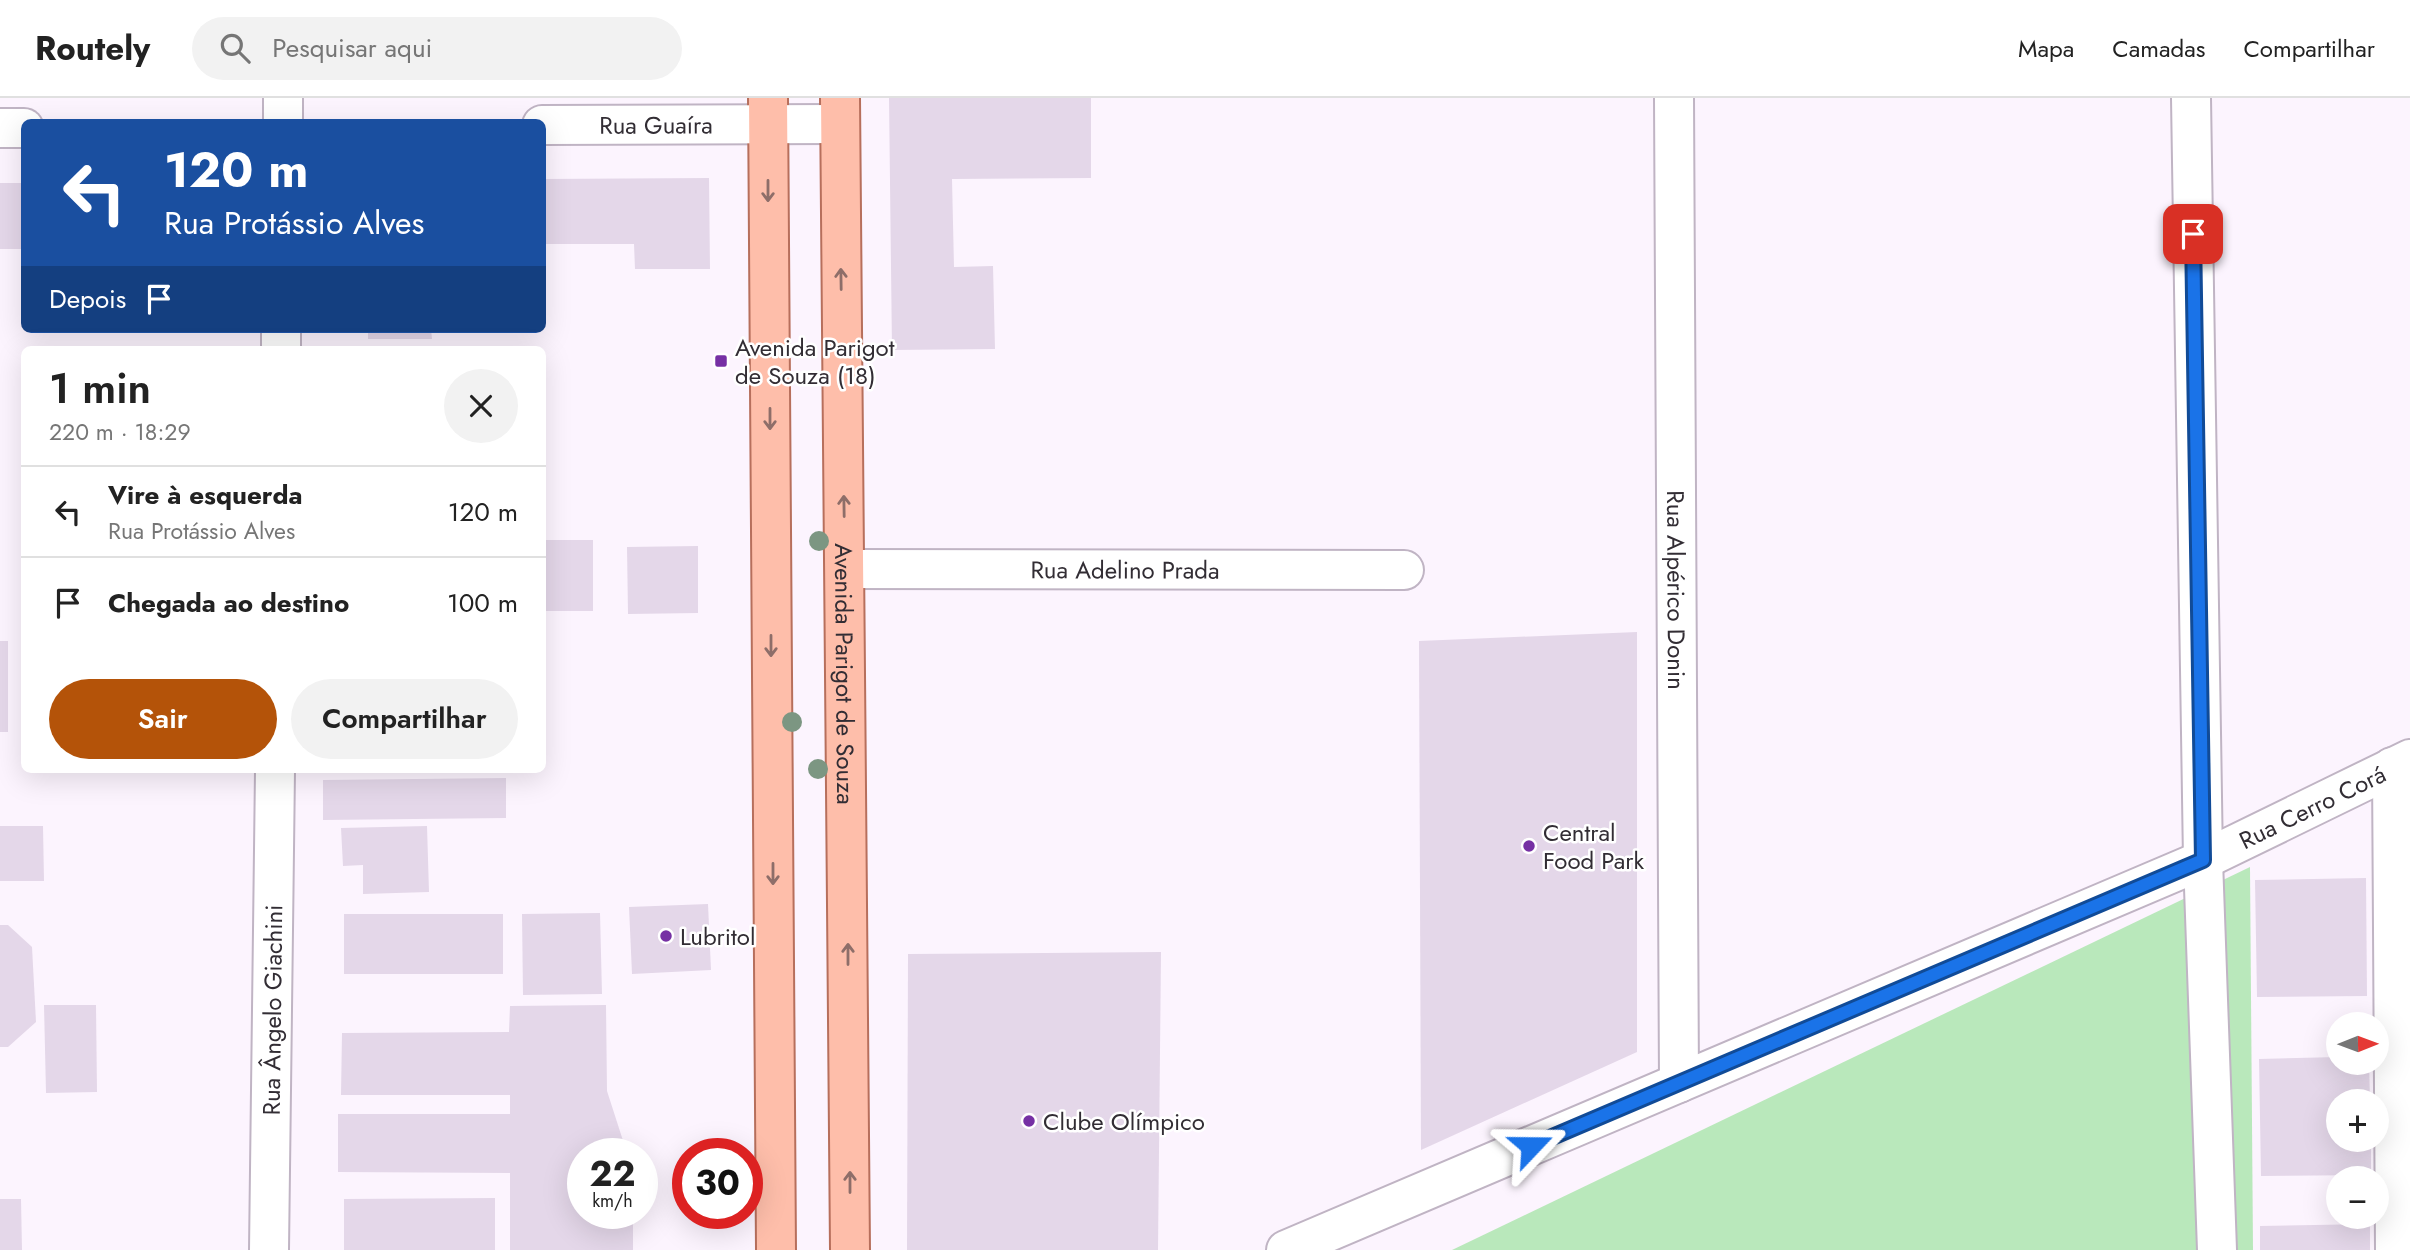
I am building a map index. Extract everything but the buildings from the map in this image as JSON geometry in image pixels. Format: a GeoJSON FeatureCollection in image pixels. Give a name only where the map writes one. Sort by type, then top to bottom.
{"type":"FeatureCollection","features":[{"type":"Feature","properties":{"kind":"main road"},"geometry":{"type":"LineString","coordinates":[[768,111],[776,1250]]}},
{"type":"Feature","properties":{"kind":"main road","name":"Avenida Parigot de Souza"},"geometry":{"type":"LineString","coordinates":[[840,111],[850,1250]]}},
{"type":"Feature","properties":{"kind":"street"},"geometry":{"type":"LineString","coordinates":[[283,98],[283,119]]}},
{"type":"Feature","properties":{"kind":"street","name":"Rua Alpérico Donin"},"geometry":{"type":"LineString","coordinates":[[1674,98],[1679,1083]]}},
{"type":"Feature","properties":{"kind":"street"},"geometry":{"type":"LineString","coordinates":[[2190,98],[2203,860],[2217,1250]]}},
{"type":"Feature","properties":{"kind":"street","name":"Rua Guaíra"},"geometry":{"type":"LineString","coordinates":[[546,125],[768,111],[840,111]]}},
{"type":"Feature","properties":{"kind":"street"},"geometry":{"type":"LineString","coordinates":[[0,128],[21,128]]}},
{"type":"Feature","properties":{"kind":"street","name":"Rua Adelino Prada"},"geometry":{"type":"LineString","coordinates":[[845,569],[1404,570]]}},
{"type":"Feature","properties":{"kind":"street"},"geometry":{"type":"LineString","coordinates":[[2395,1250],[2401,763]]}},
{"type":"Feature","properties":{"kind":"street","name":"Rua Cerro Corá"},"geometry":{"type":"LineString","coordinates":[[1286,1250],[2203,860],[2401,763]]}},
{"type":"Feature","properties":{"kind":"street","name":"Rua Ângelo Giachini"},"geometry":{"type":"LineString","coordinates":[[270,1250],[275,773]]}},
{"type":"Feature","properties":{"kind":"green space"},"geometry":{"type":"Polygon","coordinates":[[[2250,867],[2253,1250],[1452,1250],[2250,867]]]}},
{"type":"Feature","properties":{"kind":"place","name":"Avenida Parigot de Souza (18)"},"geometry":{"type":"Point","coordinates":[721,361]}},
{"type":"Feature","properties":{"kind":"place","name":"Central Food Park"},"geometry":{"type":"Point","coordinates":[1529,846]}},
{"type":"Feature","properties":{"kind":"place","name":"Lubritol"},"geometry":{"type":"Point","coordinates":[666,936]}},
{"type":"Feature","properties":{"kind":"place","name":"Clube Olímpico"},"geometry":{"type":"Point","coordinates":[1029,1121]}},
{"type":"Feature","properties":{"kind":"route"},"geometry":{"type":"LineString","coordinates":[[1531,1146],[2203,860],[2193,234]]}}]}
